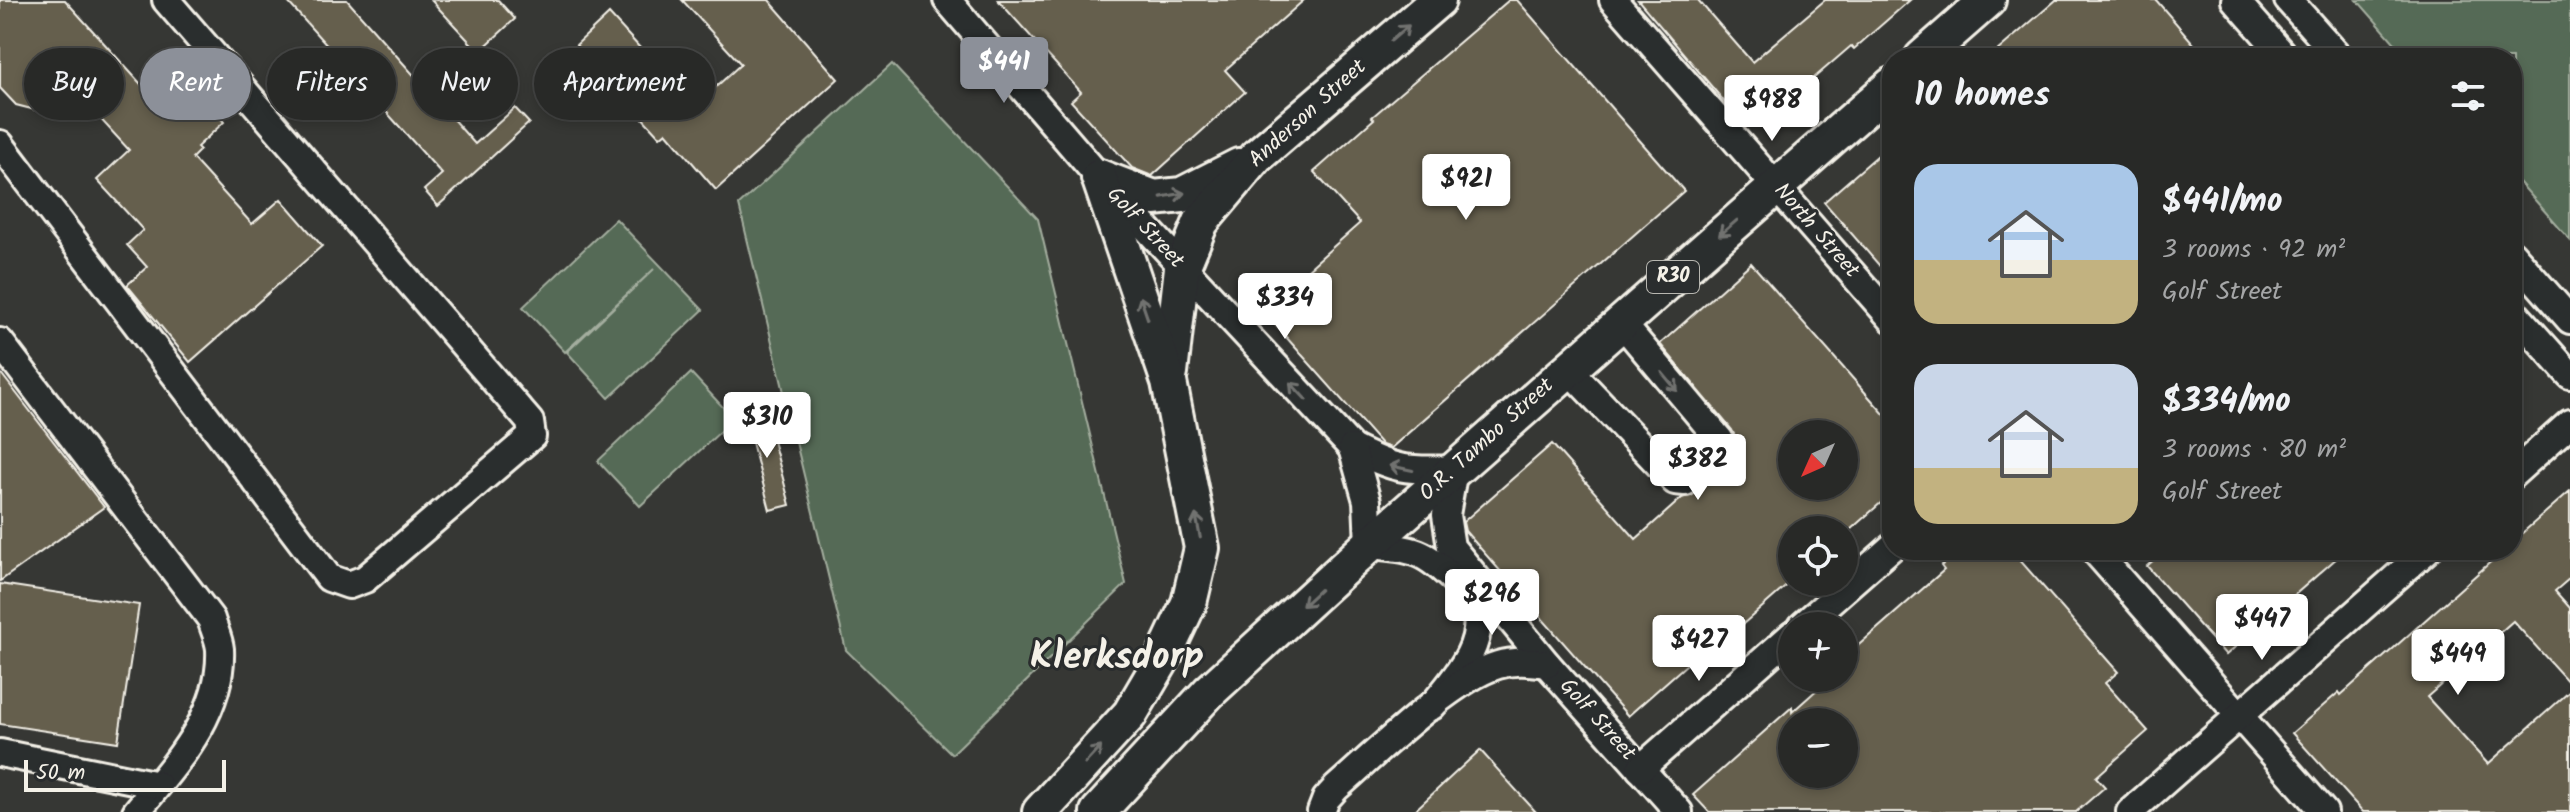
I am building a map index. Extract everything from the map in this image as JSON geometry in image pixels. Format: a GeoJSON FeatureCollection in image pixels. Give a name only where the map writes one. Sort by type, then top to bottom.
{"type":"FeatureCollection","features":[{"type":"Feature","properties":{"kind":"main road","name":"Anderson Street"},"geometry":{"type":"LineString","coordinates":[[1169,382],[1182,268],[1201,222],[1256,157],[1438,0]]}},
{"type":"Feature","properties":{"kind":"main road"},"geometry":{"type":"LineString","coordinates":[[1933,48],[1988,0]]}},
{"type":"Feature","properties":{"kind":"main road","name":"O.R. Tambo Street"},"geometry":{"type":"LineString","coordinates":[[1098,812],[1209,692],[1369,545],[1882,94]]}},
{"type":"Feature","properties":{"kind":"main road"},"geometry":{"type":"LineString","coordinates":[[1099,177],[1154,198],[1182,195],[1256,157]]}},
{"type":"Feature","properties":{"kind":"main road"},"geometry":{"type":"LineString","coordinates":[[1040,812],[1130,714],[1164,656],[1189,603],[1202,548],[1169,382],[1099,177]]}},
{"type":"Feature","properties":{"kind":"street"},"geometry":{"type":"LineString","coordinates":[[0,144],[329,578],[349,585],[365,579],[532,436],[530,422],[166,0]]}},
{"type":"Feature","properties":{"kind":"street","name":"Golf Street"},"geometry":{"type":"LineString","coordinates":[[947,0],[1099,177],[1352,448],[1383,464],[1410,471],[1454,469],[1446,515],[1451,547],[1547,664],[1679,812]]}},
{"type":"Feature","properties":{"kind":"street","name":"North Street"},"geometry":{"type":"LineString","coordinates":[[1613,0],[1882,307]]}},
{"type":"Feature","properties":{"kind":"street"},"geometry":{"type":"LineString","coordinates":[[2235,0],[2277,48]]}},
{"type":"Feature","properties":{"kind":"street"},"geometry":{"type":"LineString","coordinates":[[2288,0],[2331,48]]}},
{"type":"Feature","properties":{"kind":"street"},"geometry":{"type":"LineString","coordinates":[[2522,265],[2570,320]]}},
{"type":"Feature","properties":{"kind":"street"},"geometry":{"type":"LineString","coordinates":[[2522,321],[2570,375]]}},
{"type":"Feature","properties":{"kind":"street"},"geometry":{"type":"LineString","coordinates":[[1567,368],[1675,481],[1685,482],[1720,446],[1720,440],[1621,322]]}},
{"type":"Feature","properties":{"kind":"street"},"geometry":{"type":"LineString","coordinates":[[0,342],[211,619],[220,646],[219,673],[207,718],[136,812]]}},
{"type":"Feature","properties":{"kind":"street"},"geometry":{"type":"LineString","coordinates":[[2522,466],[2570,423]]}},
{"type":"Feature","properties":{"kind":"street","name":"Golf Street"},"geometry":{"type":"LineString","coordinates":[[1352,448],[1367,501],[1369,545]]}},
{"type":"Feature","properties":{"kind":"street"},"geometry":{"type":"LineString","coordinates":[[1369,545],[1410,549],[1437,562],[1474,598],[1477,626],[1473,647],[1463,668],[1432,706]]}},
{"type":"Feature","properties":{"kind":"street"},"geometry":{"type":"LineString","coordinates":[[1818,612],[1882,556]]}},
{"type":"Feature","properties":{"kind":"street"},"geometry":{"type":"LineString","coordinates":[[2103,560],[2324,812]]}},
{"type":"Feature","properties":{"kind":"street"},"geometry":{"type":"LineString","coordinates":[[2130,812],[2416,560]]}},
{"type":"Feature","properties":{"kind":"street"},"geometry":{"type":"LineString","coordinates":[[1640,769],[1778,647]]}},
{"type":"Feature","properties":{"kind":"street"},"geometry":{"type":"LineString","coordinates":[[1321,812],[1326,799],[1336,788],[1432,706],[1478,673],[1518,661],[1547,664]]}},
{"type":"Feature","properties":{"kind":"street"},"geometry":{"type":"LineString","coordinates":[[0,753],[158,785]]}},
{"type":"Feature","properties":{"kind":"green space"},"geometry":{"type":"Polygon","coordinates":[[[2357,0],[2570,0],[2570,240],[2522,185],[2522,48],[2399,48],[2357,0]]]}},
{"type":"Feature","properties":{"kind":"green space"},"geometry":{"type":"Polygon","coordinates":[[[892,64],[1038,219],[1126,584],[952,754],[846,650],[739,205],[892,64]]]}},
{"type":"Feature","properties":{"kind":"green space"},"geometry":{"type":"Polygon","coordinates":[[[616,219],[703,310],[609,398],[567,352],[654,269],[565,352],[523,307],[616,219]]]}},
{"type":"Feature","properties":{"kind":"green space"},"geometry":{"type":"Polygon","coordinates":[[[691,373],[734,419],[640,506],[598,461],[691,373]]]}},
{"type":"Feature","properties":{"kind":"building"},"geometry":{"type":"Polygon","coordinates":[[[0,0],[65,0],[108,48],[24,48],[24,107],[16,105],[0,88],[0,0]]]}},
{"type":"Feature","properties":{"kind":"building"},"geometry":{"type":"Polygon","coordinates":[[[286,0],[347,0],[390,48],[329,48],[286,0]]]}},
{"type":"Feature","properties":{"kind":"building"},"geometry":{"type":"Polygon","coordinates":[[[431,0],[498,0],[515,19],[483,48],[475,48],[431,0]]]}},
{"type":"Feature","properties":{"kind":"building"},"geometry":{"type":"Polygon","coordinates":[[[682,0],[769,0],[838,79],[716,190],[666,132],[660,137],[644,120],[715,120],[715,88],[741,64],[682,0]]]}},
{"type":"Feature","properties":{"kind":"building"},"geometry":{"type":"Polygon","coordinates":[[[998,0],[1304,0],[1225,70],[1245,92],[1152,176],[1132,168],[1071,101],[1081,92],[998,0]]]}},
{"type":"Feature","properties":{"kind":"building"},"geometry":{"type":"Polygon","coordinates":[[[1509,0],[1517,0],[1684,191],[1391,448],[1382,445],[1262,310],[1360,223],[1314,172],[1374,119],[1372,117],[1509,0]]]}},
{"type":"Feature","properties":{"kind":"building"},"geometry":{"type":"Polygon","coordinates":[[[1638,0],[1698,0],[1752,62],[1825,0],[1910,0],[1770,116],[1734,113],[1638,0]]]}},
{"type":"Feature","properties":{"kind":"building"},"geometry":{"type":"Polygon","coordinates":[[[2056,0],[2156,0],[2197,48],[2001,48],[2056,0]]]}},
{"type":"Feature","properties":{"kind":"building"},"geometry":{"type":"Polygon","coordinates":[[[609,14],[640,48],[579,48],[576,45],[609,14]]]}},
{"type":"Feature","properties":{"kind":"building"},"geometry":{"type":"Polygon","coordinates":[[[396,55],[412,73],[412,120],[454,120],[475,144],[502,120],[518,120],[518,111],[529,123],[438,206],[424,190],[442,174],[394,120],[396,120],[396,55]]]}},
{"type":"Feature","properties":{"kind":"building"},"geometry":{"type":"Polygon","coordinates":[[[124,65],[140,83],[140,120],[224,122],[197,147],[200,150],[192,158],[252,224],[281,199],[322,246],[190,362],[127,285],[147,267],[127,245],[143,230],[97,180],[129,150],[102,120],[124,120],[124,65]]]}},
{"type":"Feature","properties":{"kind":"building"},"geometry":{"type":"Polygon","coordinates":[[[1882,152],[1882,269],[1824,202],[1882,152]]]}},
{"type":"Feature","properties":{"kind":"building"},"geometry":{"type":"Polygon","coordinates":[[[1751,263],[1882,412],[1882,502],[1858,523],[1858,516],[1778,516],[1778,593],[1734,632],[1729,627],[1628,716],[1465,531],[1463,522],[1552,444],[1636,539],[1682,498],[1696,493],[1737,450],[1732,430],[1660,344],[1751,263]]]}},
{"type":"Feature","properties":{"kind":"building"},"geometry":{"type":"Polygon","coordinates":[[[0,372],[104,507],[0,581],[0,372]]]}},
{"type":"Feature","properties":{"kind":"building"},"geometry":{"type":"Polygon","coordinates":[[[765,410],[790,505],[770,510],[745,416],[765,410]]]}},
{"type":"Feature","properties":{"kind":"building"},"geometry":{"type":"Polygon","coordinates":[[[2570,491],[2570,578],[2555,591],[2570,608],[2570,684],[2513,621],[2427,697],[2488,764],[2570,691],[2570,812],[2363,812],[2292,733],[2339,692],[2341,695],[2493,560],[2522,560],[2522,533],[2570,491]]]}},
{"type":"Feature","properties":{"kind":"building"},"geometry":{"type":"Polygon","coordinates":[[[1948,560],[2020,560],[2118,672],[2105,683],[2148,731],[2096,777],[2105,787],[2076,812],[1709,812],[1693,795],[1778,719],[1778,788],[1858,788],[1858,708],[1796,708],[1814,692],[1858,692],[1858,646],[1944,570],[1941,566],[1948,560]]]}},
{"type":"Feature","properties":{"kind":"building"},"geometry":{"type":"Polygon","coordinates":[[[2154,560],[2335,560],[2226,655],[2147,566],[2154,560]]]}},
{"type":"Feature","properties":{"kind":"building"},"geometry":{"type":"Polygon","coordinates":[[[0,584],[139,605],[118,742],[0,724],[0,584]]]}},
{"type":"Feature","properties":{"kind":"building"},"geometry":{"type":"Polygon","coordinates":[[[1480,750],[1536,812],[1413,812],[1480,750]]]}},
{"type":"Feature","properties":{"kind":"district","name":"Klerksdorp"},"geometry":{"type":"Point","coordinates":[1117,658]}}]}
